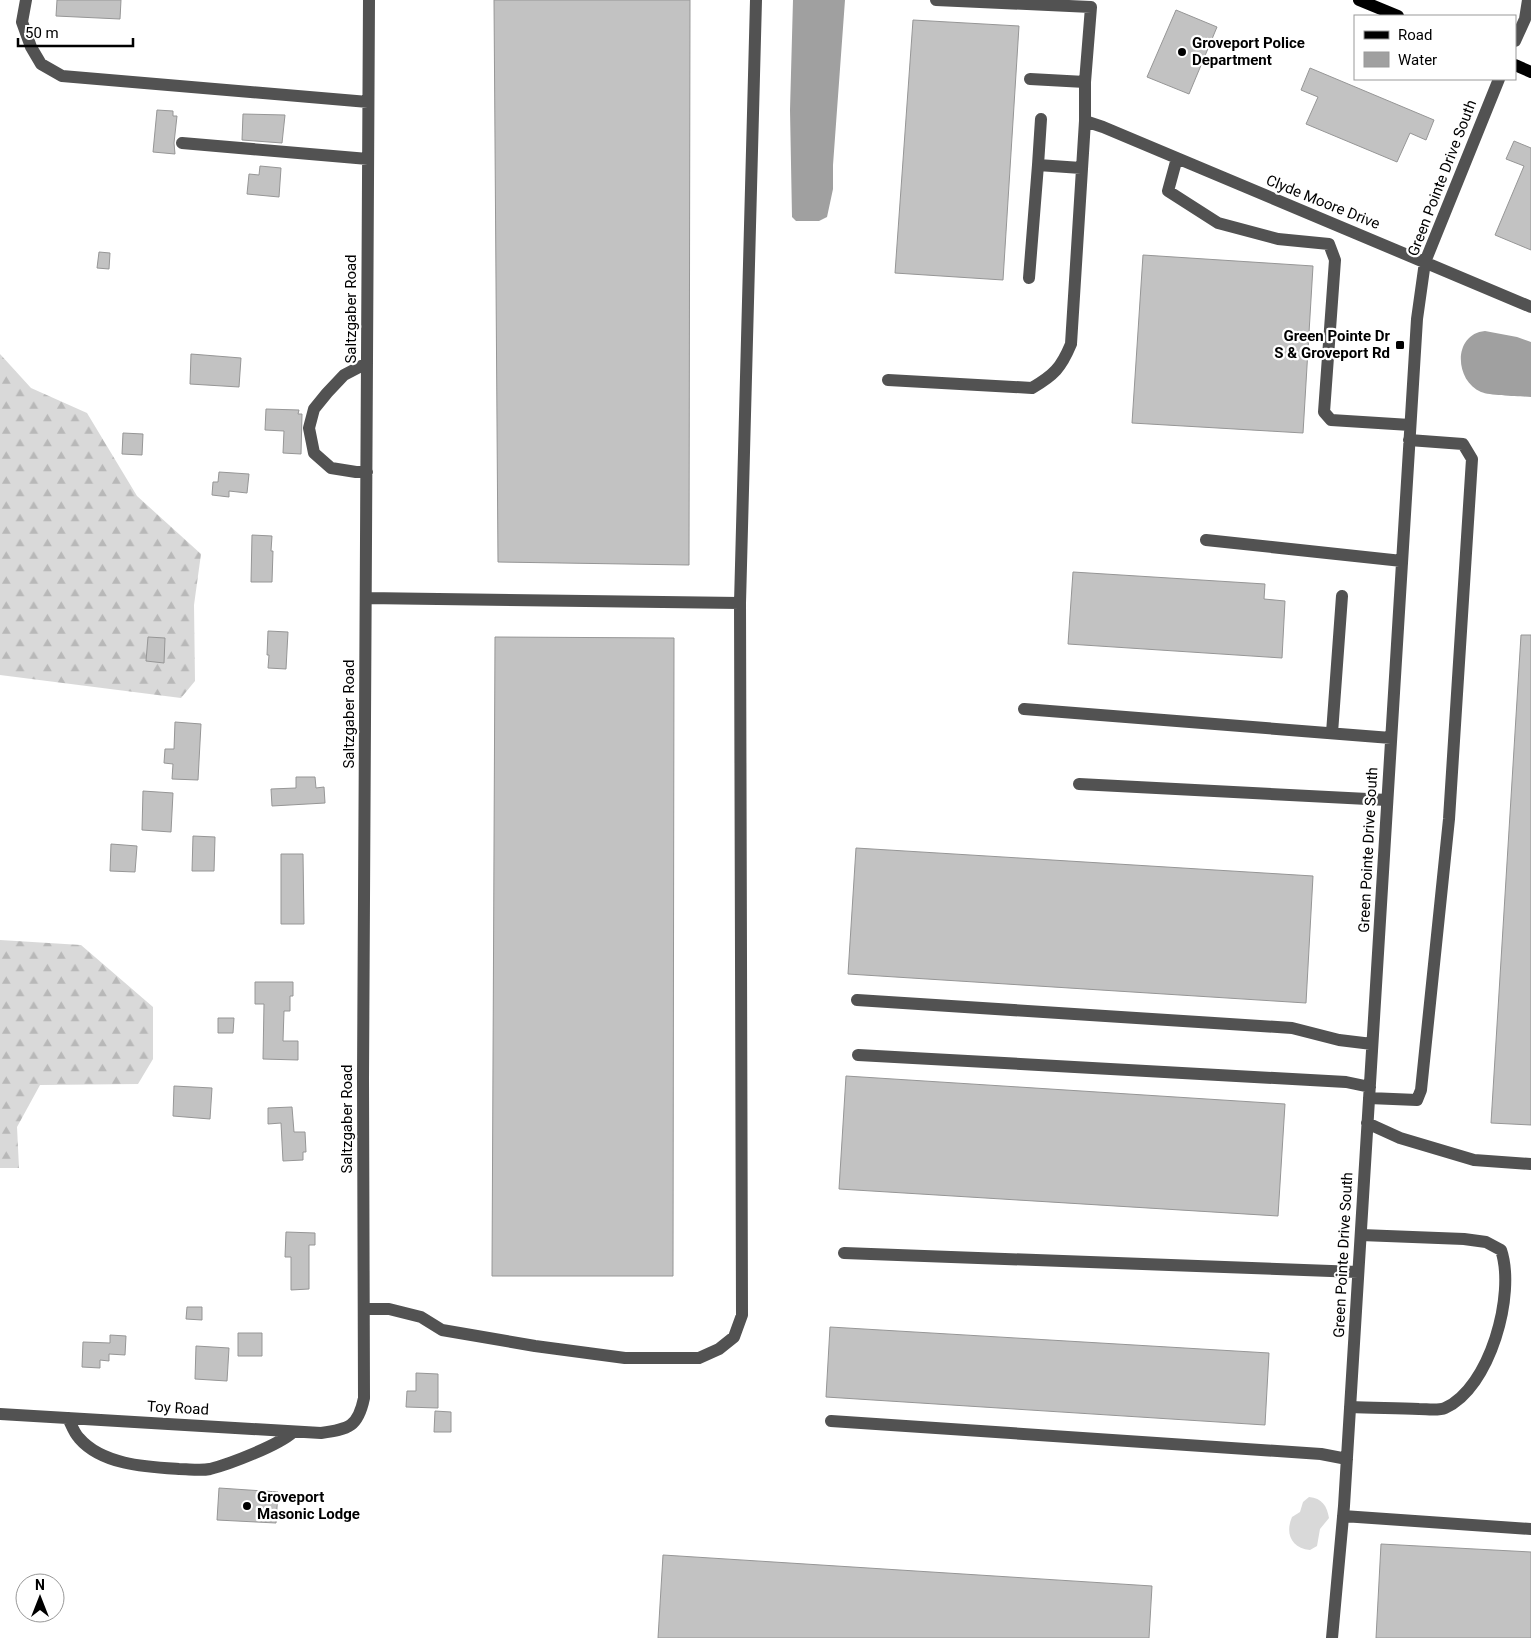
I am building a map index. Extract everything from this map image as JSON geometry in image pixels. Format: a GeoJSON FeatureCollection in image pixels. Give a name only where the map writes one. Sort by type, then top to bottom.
{"type":"FeatureCollection","features":[{"type":"Feature","properties":{"kind":"main road"},"geometry":{"type":"LineString","coordinates":[[1359,0],[1396,15]]}},
{"type":"Feature","properties":{"kind":"main road"},"geometry":{"type":"LineString","coordinates":[[1516,65],[1531,72]]}},
{"type":"Feature","properties":{"kind":"street"},"geometry":{"type":"LineString","coordinates":[[26,0],[22,22],[31,47],[41,64],[62,76],[368,102]]}},
{"type":"Feature","properties":{"kind":"street","name":"Saltzgaber Road"},"geometry":{"type":"LineString","coordinates":[[353,1425],[361,1412],[364,1398],[363,1079],[369,0]]}},
{"type":"Feature","properties":{"kind":"street"},"geometry":{"type":"LineString","coordinates":[[364,1309],[389,1309],[421,1317],[442,1330],[535,1346],[625,1358],[700,1358],[719,1349],[734,1337],[742,1315],[740,603],[756,0]]}},
{"type":"Feature","properties":{"kind":"street"},"geometry":{"type":"LineString","coordinates":[[888,380],[1032,388],[1052,376],[1065,360],[1071,344],[1085,121],[1085,82],[1091,7],[936,0]]}},
{"type":"Feature","properties":{"kind":"street"},"geometry":{"type":"LineString","coordinates":[[1516,39],[1524,19],[1528,0]]}},
{"type":"Feature","properties":{"kind":"street"},"geometry":{"type":"LineString","coordinates":[[1030,79],[1085,82]]}},
{"type":"Feature","properties":{"kind":"street","name":"Green Pointe Drive South"},"geometry":{"type":"LineString","coordinates":[[1332,1638],[1347,1460],[1417,319],[1426,262],[1499,80]]}},
{"type":"Feature","properties":{"kind":"street"},"geometry":{"type":"LineString","coordinates":[[1029,278],[1041,119]]}},
{"type":"Feature","properties":{"kind":"street","name":"Clyde Moore Drive"},"geometry":{"type":"LineString","coordinates":[[1085,121],[1531,307]]}},
{"type":"Feature","properties":{"kind":"street"},"geometry":{"type":"LineString","coordinates":[[182,143],[368,159]]}},
{"type":"Feature","properties":{"kind":"street"},"geometry":{"type":"LineString","coordinates":[[1177,158],[1168,191],[1218,223],[1278,239],[1328,244]]}},
{"type":"Feature","properties":{"kind":"street"},"geometry":{"type":"LineString","coordinates":[[1038,165],[1082,168]]}},
{"type":"Feature","properties":{"kind":"street"},"geometry":{"type":"LineString","coordinates":[[1336,225],[1328,244],[1335,260],[1324,412],[1331,420],[1410,425]]}},
{"type":"Feature","properties":{"kind":"street"},"geometry":{"type":"LineString","coordinates":[[367,363],[344,375],[314,409],[309,428],[314,453],[331,468],[367,472]]}},
{"type":"Feature","properties":{"kind":"street"},"geometry":{"type":"LineString","coordinates":[[858,1054],[1346,1082],[1369,1092],[1417,1100],[1420,1090],[1449,819],[1472,459],[1463,444],[1409,440]]}},
{"type":"Feature","properties":{"kind":"street"},"geometry":{"type":"LineString","coordinates":[[1206,540],[1402,561]]}},
{"type":"Feature","properties":{"kind":"street"},"geometry":{"type":"LineString","coordinates":[[1332,734],[1342,596]]}},
{"type":"Feature","properties":{"kind":"street"},"geometry":{"type":"LineString","coordinates":[[366,598],[740,603]]}},
{"type":"Feature","properties":{"kind":"street"},"geometry":{"type":"LineString","coordinates":[[1024,709],[1391,738]]}},
{"type":"Feature","properties":{"kind":"street"},"geometry":{"type":"LineString","coordinates":[[1079,784],[1387,800]]}},
{"type":"Feature","properties":{"kind":"street"},"geometry":{"type":"LineString","coordinates":[[857,1000],[1292,1028],[1339,1040],[1372,1044]]}},
{"type":"Feature","properties":{"kind":"street"},"geometry":{"type":"LineString","coordinates":[[1368,1123],[1400,1138],[1474,1160],[1531,1164]]}},
{"type":"Feature","properties":{"kind":"street"},"geometry":{"type":"LineString","coordinates":[[1350,1407],[1443,1409],[1462,1398],[1482,1370],[1496,1338],[1505,1302],[1505,1262],[1501,1250],[1486,1242],[1464,1239],[1361,1235]]}},
{"type":"Feature","properties":{"kind":"street"},"geometry":{"type":"LineString","coordinates":[[844,1253],[1358,1272]]}},
{"type":"Feature","properties":{"kind":"street","name":"Toy Road"},"geometry":{"type":"LineString","coordinates":[[0,1414],[321,1433],[338,1431],[353,1425]]}},
{"type":"Feature","properties":{"kind":"street"},"geometry":{"type":"LineString","coordinates":[[68,1418],[79,1439],[90,1447],[109,1458],[142,1467],[208,1469],[263,1449],[293,1432]]}},
{"type":"Feature","properties":{"kind":"street"},"geometry":{"type":"LineString","coordinates":[[831,1421],[1321,1454],[1347,1460]]}},
{"type":"Feature","properties":{"kind":"street"},"geometry":{"type":"LineString","coordinates":[[1343,1516],[1531,1529]]}},
{"type":"Feature","properties":{"kind":"green space"},"geometry":{"type":"Polygon","coordinates":[[[0,354],[31,388],[87,413],[137,496],[201,554],[194,605],[195,681],[181,698],[0,675],[0,354]]]}},
{"type":"Feature","properties":{"kind":"green space"},"geometry":{"type":"Polygon","coordinates":[[[0,940],[81,945],[153,1007],[153,1059],[138,1084],[40,1085],[17,1127],[19,1168],[0,1168],[0,940]]]}},
{"type":"Feature","properties":{"kind":"green space"},"geometry":{"type":"Polygon","coordinates":[[[1309,1497],[1323,1503],[1329,1518],[1320,1529],[1317,1546],[1310,1550],[1303,1549],[1294,1543],[1289,1529],[1292,1517],[1300,1512],[1303,1502],[1309,1497]]]}},
{"type":"Feature","properties":{"kind":"water"},"geometry":{"type":"Polygon","coordinates":[[[793,0],[845,0],[833,165],[833,189],[827,217],[819,221],[796,221],[792,217],[790,110],[793,0]]]}},
{"type":"Feature","properties":{"kind":"water"},"geometry":{"type":"Polygon","coordinates":[[[1485,331],[1517,337],[1531,342],[1531,397],[1481,392],[1472,386],[1466,378],[1461,358],[1463,348],[1467,340],[1475,334],[1485,331]]]}},
{"type":"Feature","properties":{"kind":"building"},"geometry":{"type":"Polygon","coordinates":[[[57,0],[121,0],[120,19],[56,16],[57,0]]]}},
{"type":"Feature","properties":{"kind":"building"},"geometry":{"type":"Polygon","coordinates":[[[494,0],[690,0],[689,565],[498,562],[494,0]]]}},
{"type":"Feature","properties":{"kind":"building","name":"Groveport Police Department"},"geometry":{"type":"Polygon","coordinates":[[[1176,10],[1217,27],[1189,94],[1147,77],[1176,10]]]}},
{"type":"Feature","properties":{"kind":"building"},"geometry":{"type":"Polygon","coordinates":[[[913,20],[1019,26],[1003,280],[895,273],[913,20]]]}},
{"type":"Feature","properties":{"kind":"building"},"geometry":{"type":"Polygon","coordinates":[[[1310,68],[1434,120],[1426,140],[1410,133],[1397,162],[1306,124],[1318,97],[1301,90],[1310,68]]]}},
{"type":"Feature","properties":{"kind":"building"},"geometry":{"type":"Polygon","coordinates":[[[157,110],[173,111],[173,116],[177,116],[174,143],[175,154],[153,152],[157,110]]]}},
{"type":"Feature","properties":{"kind":"building"},"geometry":{"type":"Polygon","coordinates":[[[243,114],[285,115],[282,143],[242,140],[243,114]]]}},
{"type":"Feature","properties":{"kind":"building"},"geometry":{"type":"Polygon","coordinates":[[[1514,141],[1531,148],[1531,250],[1495,235],[1524,166],[1506,159],[1514,141]]]}},
{"type":"Feature","properties":{"kind":"building"},"geometry":{"type":"Polygon","coordinates":[[[260,166],[281,168],[279,197],[247,194],[249,174],[259,175],[260,166]]]}},
{"type":"Feature","properties":{"kind":"building"},"geometry":{"type":"Polygon","coordinates":[[[99,252],[110,253],[109,269],[97,268],[99,252]]]}},
{"type":"Feature","properties":{"kind":"building"},"geometry":{"type":"Polygon","coordinates":[[[1143,255],[1313,266],[1303,433],[1132,423],[1143,255]]]}},
{"type":"Feature","properties":{"kind":"building"},"geometry":{"type":"Polygon","coordinates":[[[191,354],[241,358],[239,387],[190,384],[191,354]]]}},
{"type":"Feature","properties":{"kind":"building"},"geometry":{"type":"Polygon","coordinates":[[[266,409],[299,410],[298,414],[302,414],[301,454],[283,453],[284,431],[265,430],[266,409]]]}},
{"type":"Feature","properties":{"kind":"building"},"geometry":{"type":"Polygon","coordinates":[[[123,433],[143,434],[142,455],[122,454],[123,433]]]}},
{"type":"Feature","properties":{"kind":"building"},"geometry":{"type":"Polygon","coordinates":[[[219,472],[249,474],[247,493],[229,491],[229,497],[212,495],[213,482],[218,482],[219,472]]]}},
{"type":"Feature","properties":{"kind":"building"},"geometry":{"type":"Polygon","coordinates":[[[252,535],[272,536],[272,582],[251,582],[252,535]]]}},
{"type":"Feature","properties":{"kind":"building"},"geometry":{"type":"Polygon","coordinates":[[[1073,572],[1265,584],[1264,599],[1285,601],[1282,658],[1068,644],[1073,572]]]}},
{"type":"Feature","properties":{"kind":"building"},"geometry":{"type":"Polygon","coordinates":[[[268,631],[288,632],[286,669],[268,668],[268,631]]]}},
{"type":"Feature","properties":{"kind":"building"},"geometry":{"type":"Polygon","coordinates":[[[1521,635],[1531,635],[1531,1125],[1491,1123],[1521,635]]]}},
{"type":"Feature","properties":{"kind":"building"},"geometry":{"type":"Polygon","coordinates":[[[148,637],[165,638],[164,663],[146,661],[148,637]]]}},
{"type":"Feature","properties":{"kind":"building"},"geometry":{"type":"Polygon","coordinates":[[[495,637],[674,638],[673,1276],[492,1276],[495,637]]]}},
{"type":"Feature","properties":{"kind":"building"},"geometry":{"type":"Polygon","coordinates":[[[175,722],[201,724],[198,780],[172,779],[173,764],[164,763],[165,749],[174,749],[175,722]]]}},
{"type":"Feature","properties":{"kind":"building"},"geometry":{"type":"Polygon","coordinates":[[[296,777],[315,777],[316,788],[324,787],[325,803],[272,806],[271,789],[296,788],[296,777]]]}},
{"type":"Feature","properties":{"kind":"building"},"geometry":{"type":"Polygon","coordinates":[[[143,791],[173,793],[171,832],[142,830],[143,791]]]}},
{"type":"Feature","properties":{"kind":"building"},"geometry":{"type":"Polygon","coordinates":[[[193,836],[215,837],[214,871],[192,871],[193,836]]]}},
{"type":"Feature","properties":{"kind":"building"},"geometry":{"type":"Polygon","coordinates":[[[111,844],[137,846],[135,872],[110,871],[111,844]]]}},
{"type":"Feature","properties":{"kind":"building"},"geometry":{"type":"Polygon","coordinates":[[[856,848],[1313,876],[1306,1003],[848,974],[856,848]]]}},
{"type":"Feature","properties":{"kind":"building"},"geometry":{"type":"Polygon","coordinates":[[[281,854],[303,854],[304,924],[281,924],[281,854]]]}},
{"type":"Feature","properties":{"kind":"building"},"geometry":{"type":"Polygon","coordinates":[[[255,982],[293,982],[293,996],[290,996],[290,1011],[284,1011],[283,1041],[298,1041],[298,1060],[263,1059],[264,1004],[255,1004],[255,982]]]}},
{"type":"Feature","properties":{"kind":"building"},"geometry":{"type":"Polygon","coordinates":[[[218,1018],[234,1018],[233,1033],[218,1033],[218,1018]]]}},
{"type":"Feature","properties":{"kind":"building"},"geometry":{"type":"Polygon","coordinates":[[[846,1076],[1285,1104],[1278,1216],[839,1189],[846,1076]]]}},
{"type":"Feature","properties":{"kind":"building"},"geometry":{"type":"Polygon","coordinates":[[[174,1086],[212,1088],[210,1119],[173,1116],[174,1086]]]}},
{"type":"Feature","properties":{"kind":"building"},"geometry":{"type":"Polygon","coordinates":[[[292,1107],[294,1132],[305,1132],[306,1152],[303,1152],[303,1160],[283,1161],[281,1123],[268,1124],[268,1108],[292,1107]]]}},
{"type":"Feature","properties":{"kind":"building"},"geometry":{"type":"Polygon","coordinates":[[[286,1232],[315,1233],[315,1245],[309,1245],[309,1289],[291,1290],[291,1257],[285,1257],[286,1232]]]}},
{"type":"Feature","properties":{"kind":"building"},"geometry":{"type":"Polygon","coordinates":[[[187,1307],[202,1307],[202,1320],[186,1319],[187,1307]]]}},
{"type":"Feature","properties":{"kind":"building"},"geometry":{"type":"Polygon","coordinates":[[[830,1327],[1269,1353],[1265,1425],[826,1397],[830,1327]]]}},
{"type":"Feature","properties":{"kind":"building"},"geometry":{"type":"Polygon","coordinates":[[[238,1333],[262,1333],[262,1356],[238,1356],[238,1333]]]}},
{"type":"Feature","properties":{"kind":"building"},"geometry":{"type":"Polygon","coordinates":[[[110,1335],[126,1336],[125,1355],[109,1354],[109,1361],[100,1360],[100,1368],[82,1367],[83,1342],[110,1343],[110,1335]]]}},
{"type":"Feature","properties":{"kind":"building"},"geometry":{"type":"Polygon","coordinates":[[[196,1346],[229,1348],[227,1381],[195,1379],[196,1346]]]}},
{"type":"Feature","properties":{"kind":"building"},"geometry":{"type":"Polygon","coordinates":[[[416,1373],[438,1374],[438,1408],[406,1407],[407,1391],[416,1391],[416,1373]]]}},
{"type":"Feature","properties":{"kind":"building"},"geometry":{"type":"Polygon","coordinates":[[[435,1411],[451,1412],[451,1432],[434,1432],[435,1411]]]}},
{"type":"Feature","properties":{"kind":"building","name":"Groveport Masonic Lodge"},"geometry":{"type":"Polygon","coordinates":[[[219,1488],[278,1492],[276,1523],[217,1520],[219,1488]]]}},
{"type":"Feature","properties":{"kind":"building"},"geometry":{"type":"Polygon","coordinates":[[[1381,1544],[1531,1552],[1531,1638],[1376,1638],[1381,1544]]]}},
{"type":"Feature","properties":{"kind":"building"},"geometry":{"type":"Polygon","coordinates":[[[663,1555],[1152,1586],[1149,1638],[658,1638],[663,1555]]]}},
{"type":"Feature","properties":{"kind":"place","name":"Groveport Police Department"},"geometry":{"type":"Point","coordinates":[1182,52]}},
{"type":"Feature","properties":{"kind":"place","name":"Green Pointe Dr S & Groveport Rd"},"geometry":{"type":"Point","coordinates":[1400,345]}},
{"type":"Feature","properties":{"kind":"place","name":"Groveport Masonic Lodge"},"geometry":{"type":"Point","coordinates":[247,1506]}}]}
